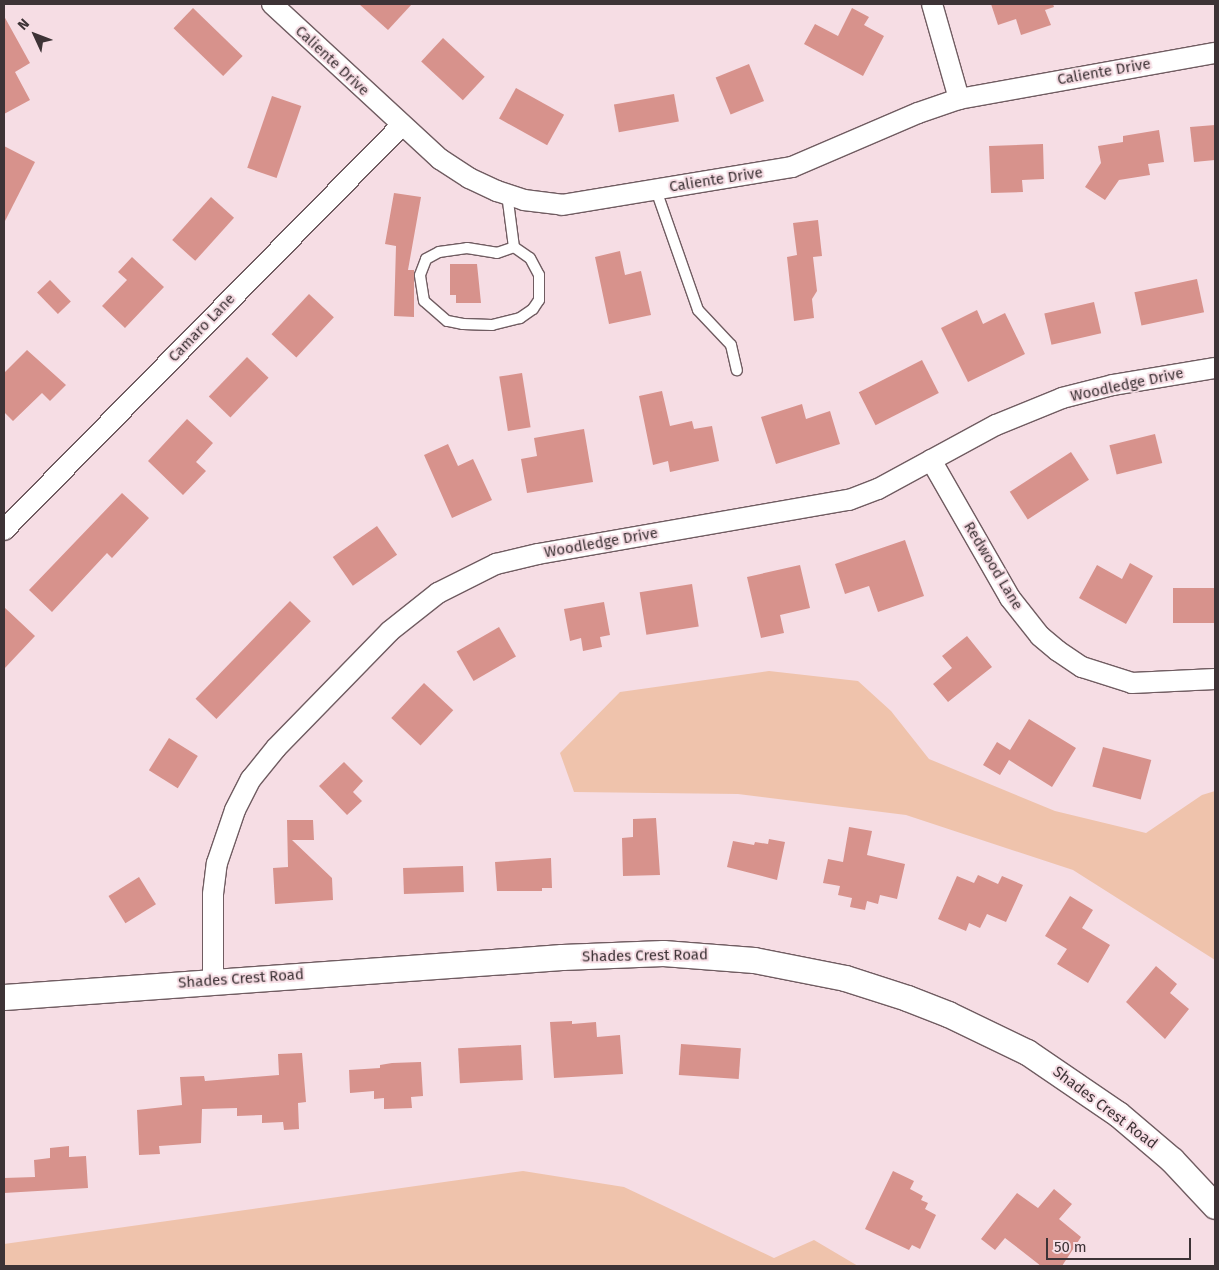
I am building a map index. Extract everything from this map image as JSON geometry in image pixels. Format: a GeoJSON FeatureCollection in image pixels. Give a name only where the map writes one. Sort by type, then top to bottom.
{"type":"FeatureCollection","features":[{"type":"Feature","properties":{"kind":"street","name":"Caliente Drive"},"geometry":{"type":"LineString","coordinates":[[272,4],[401,126],[440,159],[469,178],[507,194],[562,205],[792,167],[918,112],[959,98],[1215,53]]}},
{"type":"Feature","properties":{"kind":"street"},"geometry":{"type":"LineString","coordinates":[[932,4],[959,98]]}},
{"type":"Feature","properties":{"kind":"street","name":"Camaro Lane"},"geometry":{"type":"LineString","coordinates":[[4,530],[401,126]]}},
{"type":"Feature","properties":{"kind":"street","name":"Woodledge Drive"},"geometry":{"type":"LineString","coordinates":[[213,981],[213,894],[217,863],[235,810],[251,779],[308,714],[413,610],[465,577],[496,564],[538,554],[849,500],[878,490],[996,425],[1062,398],[1113,385],[1215,368]]}},
{"type":"Feature","properties":{"kind":"street","name":"Redwood Lane"},"geometry":{"type":"LineString","coordinates":[[931,460],[1010,598],[1040,636],[1058,652],[1082,667],[1132,683],[1215,679]]}},
{"type":"Feature","properties":{"kind":"street","name":"Shades Crest Road"},"geometry":{"type":"LineString","coordinates":[[4,997],[562,957],[663,954],[754,960],[845,978],[948,1014],[1065,1075],[1148,1139],[1215,1206]]}},
{"type":"Feature","properties":{"kind":"lane"},"geometry":{"type":"LineString","coordinates":[[656,190],[698,310],[731,344],[737,370]]}},
{"type":"Feature","properties":{"kind":"lane"},"geometry":{"type":"LineString","coordinates":[[507,194],[514,247],[530,258],[541,288],[539,300],[520,318],[492,325],[463,324],[447,321],[424,301],[420,276],[426,259],[439,252],[467,248],[497,253],[514,247]]}},
{"type":"Feature","properties":{"kind":"shaded area"},"geometry":{"type":"Polygon","coordinates":[[[769,671],[858,681],[891,711],[929,759],[1055,811],[1146,833],[1202,795],[1215,791],[1215,960],[1073,870],[906,815],[738,794],[574,792],[560,753],[620,692],[769,671]]]}},
{"type":"Feature","properties":{"kind":"shaded area"},"geometry":{"type":"Polygon","coordinates":[[[523,1171],[624,1187],[774,1258],[814,1240],[858,1266],[4,1266],[4,1244],[523,1171]]]}},
{"type":"Feature","properties":{"kind":"building"},"geometry":{"type":"Polygon","coordinates":[[[359,4],[412,4],[388,30],[359,4]]]}},
{"type":"Feature","properties":{"kind":"building"},"geometry":{"type":"Polygon","coordinates":[[[991,4],[1053,4],[1054,7],[1045,10],[1051,25],[1021,35],[1016,19],[998,25],[991,4]]]}},
{"type":"Feature","properties":{"kind":"building"},"geometry":{"type":"Polygon","coordinates":[[[193,8],[243,56],[223,76],[174,28],[193,8]]]}},
{"type":"Feature","properties":{"kind":"building"},"geometry":{"type":"Polygon","coordinates":[[[852,8],[869,17],[864,25],[884,36],[863,76],[804,44],[815,24],[838,36],[852,8]]]}},
{"type":"Feature","properties":{"kind":"building"},"geometry":{"type":"Polygon","coordinates":[[[4,16],[30,63],[15,72],[30,100],[4,114],[4,16]]]}},
{"type":"Feature","properties":{"kind":"building"},"geometry":{"type":"Polygon","coordinates":[[[443,38],[485,77],[463,100],[421,61],[443,38]]]}},
{"type":"Feature","properties":{"kind":"building"},"geometry":{"type":"Polygon","coordinates":[[[749,64],[764,101],[731,115],[716,77],[749,64]]]}},
{"type":"Feature","properties":{"kind":"building"},"geometry":{"type":"Polygon","coordinates":[[[516,88],[564,115],[547,145],[499,119],[516,88]]]}},
{"type":"Feature","properties":{"kind":"building"},"geometry":{"type":"Polygon","coordinates":[[[674,94],[679,122],[619,132],[614,105],[674,94]]]}},
{"type":"Feature","properties":{"kind":"building"},"geometry":{"type":"Polygon","coordinates":[[[272,96],[301,106],[277,178],[247,168],[272,96]]]}},
{"type":"Feature","properties":{"kind":"building"},"geometry":{"type":"Polygon","coordinates":[[[1215,125],[1215,160],[1194,162],[1190,127],[1215,125]]]}},
{"type":"Feature","properties":{"kind":"building"},"geometry":{"type":"Polygon","coordinates":[[[1159,130],[1164,162],[1148,164],[1150,175],[1119,180],[1105,200],[1085,187],[1101,163],[1098,146],[1123,142],[1123,136],[1159,130]]]}},
{"type":"Feature","properties":{"kind":"building"},"geometry":{"type":"Polygon","coordinates":[[[1043,144],[1044,179],[1022,180],[1023,192],[991,193],[989,146],[1043,144]]]}},
{"type":"Feature","properties":{"kind":"building"},"geometry":{"type":"Polygon","coordinates":[[[4,146],[35,162],[4,223],[4,146]]]}},
{"type":"Feature","properties":{"kind":"building"},"geometry":{"type":"Polygon","coordinates":[[[394,193],[421,197],[408,270],[414,270],[414,317],[394,316],[396,246],[385,244],[394,193]]]}},
{"type":"Feature","properties":{"kind":"building"},"geometry":{"type":"Polygon","coordinates":[[[211,197],[234,218],[195,261],[172,240],[211,197]]]}},
{"type":"Feature","properties":{"kind":"building"},"geometry":{"type":"Polygon","coordinates":[[[818,220],[822,256],[813,257],[817,291],[812,299],[814,318],[794,321],[787,257],[797,255],[793,223],[818,220]]]}},
{"type":"Feature","properties":{"kind":"building"},"geometry":{"type":"Polygon","coordinates":[[[620,251],[625,275],[641,271],[651,315],[609,324],[595,257],[620,251]]]}},
{"type":"Feature","properties":{"kind":"building"},"geometry":{"type":"Polygon","coordinates":[[[132,257],[164,287],[125,328],[102,306],[127,280],[118,272],[132,257]]]}},
{"type":"Feature","properties":{"kind":"building"},"geometry":{"type":"Polygon","coordinates":[[[450,264],[477,264],[481,303],[456,303],[456,295],[450,295],[450,264]]]}},
{"type":"Feature","properties":{"kind":"building"},"geometry":{"type":"Polygon","coordinates":[[[1197,279],[1204,312],[1141,326],[1134,292],[1197,279]]]}},
{"type":"Feature","properties":{"kind":"building"},"geometry":{"type":"Polygon","coordinates":[[[50,280],[71,302],[58,314],[37,293],[50,280]]]}},
{"type":"Feature","properties":{"kind":"building"},"geometry":{"type":"Polygon","coordinates":[[[309,294],[334,317],[296,357],[271,334],[309,294]]]}},
{"type":"Feature","properties":{"kind":"building"},"geometry":{"type":"Polygon","coordinates":[[[1094,302],[1101,333],[1052,345],[1044,313],[1094,302]]]}},
{"type":"Feature","properties":{"kind":"building"},"geometry":{"type":"Polygon","coordinates":[[[977,310],[983,324],[1005,313],[1025,354],[968,382],[941,328],[977,310]]]}},
{"type":"Feature","properties":{"kind":"building"},"geometry":{"type":"Polygon","coordinates":[[[27,350],[66,385],[50,401],[42,393],[13,421],[4,412],[4,373],[27,350]]]}},
{"type":"Feature","properties":{"kind":"building"},"geometry":{"type":"Polygon","coordinates":[[[247,357],[269,378],[230,417],[209,397],[247,357]]]}},
{"type":"Feature","properties":{"kind":"building"},"geometry":{"type":"Polygon","coordinates":[[[922,360],[939,393],[876,425],[859,392],[922,360]]]}},
{"type":"Feature","properties":{"kind":"building"},"geometry":{"type":"Polygon","coordinates":[[[522,373],[531,427],[508,431],[499,377],[522,373]]]}},
{"type":"Feature","properties":{"kind":"building"},"geometry":{"type":"Polygon","coordinates":[[[662,391],[670,426],[692,421],[694,429],[712,426],[719,461],[670,472],[668,461],[653,465],[639,396],[662,391]]]}},
{"type":"Feature","properties":{"kind":"building"},"geometry":{"type":"Polygon","coordinates":[[[802,404],[806,419],[830,411],[840,444],[776,464],[761,417],[802,404]]]}},
{"type":"Feature","properties":{"kind":"building"},"geometry":{"type":"Polygon","coordinates":[[[187,419],[213,443],[196,462],[206,471],[183,495],[148,461],[187,419]]]}},
{"type":"Feature","properties":{"kind":"building"},"geometry":{"type":"Polygon","coordinates":[[[584,429],[593,482],[527,493],[521,459],[537,456],[534,438],[584,429]]]}},
{"type":"Feature","properties":{"kind":"building"},"geometry":{"type":"Polygon","coordinates":[[[1155,434],[1162,463],[1117,474],[1109,445],[1155,434]]]}},
{"type":"Feature","properties":{"kind":"building"},"geometry":{"type":"Polygon","coordinates":[[[448,444],[458,466],[473,459],[492,500],[452,518],[424,455],[448,444]]]}},
{"type":"Feature","properties":{"kind":"building"},"geometry":{"type":"Polygon","coordinates":[[[1071,452],[1089,480],[1028,519],[1010,492],[1071,452]]]}},
{"type":"Feature","properties":{"kind":"building"},"geometry":{"type":"Polygon","coordinates":[[[122,493],[149,518],[112,558],[107,553],[52,612],[29,590],[122,493]]]}},
{"type":"Feature","properties":{"kind":"building"},"geometry":{"type":"Polygon","coordinates":[[[377,526],[397,555],[353,586],[333,557],[377,526]]]}},
{"type":"Feature","properties":{"kind":"building"},"geometry":{"type":"Polygon","coordinates":[[[905,540],[924,596],[878,612],[869,586],[845,594],[835,564],[905,540]]]}},
{"type":"Feature","properties":{"kind":"building"},"geometry":{"type":"Polygon","coordinates":[[[1130,563],[1153,576],[1126,624],[1079,598],[1097,565],[1122,579],[1130,563]]]}},
{"type":"Feature","properties":{"kind":"building"},"geometry":{"type":"Polygon","coordinates":[[[800,565],[810,608],[780,615],[784,633],[761,638],[747,577],[800,565]]]}},
{"type":"Feature","properties":{"kind":"building"},"geometry":{"type":"Polygon","coordinates":[[[692,584],[699,626],[646,635],[640,592],[692,584]]]}},
{"type":"Feature","properties":{"kind":"building"},"geometry":{"type":"Polygon","coordinates":[[[1173,588],[1215,588],[1215,623],[1173,623],[1173,588]]]}},
{"type":"Feature","properties":{"kind":"building"},"geometry":{"type":"Polygon","coordinates":[[[290,601],[311,621],[216,719],[196,699],[290,601]]]}},
{"type":"Feature","properties":{"kind":"building"},"geometry":{"type":"Polygon","coordinates":[[[604,602],[610,635],[600,637],[602,647],[583,651],[581,638],[570,641],[564,609],[604,602]]]}},
{"type":"Feature","properties":{"kind":"building"},"geometry":{"type":"Polygon","coordinates":[[[4,607],[35,636],[4,669],[4,607]]]}},
{"type":"Feature","properties":{"kind":"building"},"geometry":{"type":"Polygon","coordinates":[[[499,627],[516,656],[474,681],[457,652],[499,627]]]}},
{"type":"Feature","properties":{"kind":"building"},"geometry":{"type":"Polygon","coordinates":[[[967,636],[992,667],[948,702],[933,684],[952,668],[942,656],[967,636]]]}},
{"type":"Feature","properties":{"kind":"building"},"geometry":{"type":"Polygon","coordinates":[[[424,683],[453,710],[421,745],[391,718],[424,683]]]}},
{"type":"Feature","properties":{"kind":"building"},"geometry":{"type":"Polygon","coordinates":[[[1029,719],[1076,748],[1052,787],[1009,760],[1000,775],[983,765],[997,742],[1010,750],[1029,719]]]}},
{"type":"Feature","properties":{"kind":"building"},"geometry":{"type":"Polygon","coordinates":[[[169,738],[198,756],[178,788],[149,770],[169,738]]]}},
{"type":"Feature","properties":{"kind":"building"},"geometry":{"type":"Polygon","coordinates":[[[1103,747],[1151,760],[1141,800],[1092,787],[1103,747]]]}},
{"type":"Feature","properties":{"kind":"building"},"geometry":{"type":"Polygon","coordinates":[[[344,762],[363,781],[353,792],[362,801],[347,815],[319,786],[344,762]]]}},
{"type":"Feature","properties":{"kind":"building"},"geometry":{"type":"Polygon","coordinates":[[[656,818],[660,875],[623,876],[622,838],[633,837],[633,819],[656,818]]]}},
{"type":"Feature","properties":{"kind":"building"},"geometry":{"type":"Polygon","coordinates":[[[287,820],[313,820],[314,840],[292,840],[332,878],[333,900],[275,904],[273,868],[288,867],[287,820]]]}},
{"type":"Feature","properties":{"kind":"building"},"geometry":{"type":"Polygon","coordinates":[[[849,827],[872,831],[867,855],[905,864],[897,899],[880,895],[878,904],[867,901],[865,910],[850,907],[852,898],[838,895],[840,886],[823,883],[828,859],[843,862],[849,827]]]}},
{"type":"Feature","properties":{"kind":"building"},"geometry":{"type":"Polygon","coordinates":[[[769,839],[785,842],[777,880],[727,867],[733,841],[754,845],[755,842],[768,844],[769,839]]]}},
{"type":"Feature","properties":{"kind":"building"},"geometry":{"type":"Polygon","coordinates":[[[551,858],[552,888],[542,888],[542,891],[497,891],[495,862],[551,858]]]}},
{"type":"Feature","properties":{"kind":"building"},"geometry":{"type":"Polygon","coordinates":[[[463,866],[464,892],[404,894],[403,868],[463,866]]]}},
{"type":"Feature","properties":{"kind":"building"},"geometry":{"type":"Polygon","coordinates":[[[978,875],[998,884],[1002,876],[1023,885],[1006,922],[987,914],[980,928],[969,923],[966,931],[938,919],[957,876],[974,883],[978,875]]]}},
{"type":"Feature","properties":{"kind":"building"},"geometry":{"type":"Polygon","coordinates":[[[139,877],[156,904],[125,923],[108,896],[139,877]]]}},
{"type":"Feature","properties":{"kind":"building"},"geometry":{"type":"Polygon","coordinates":[[[1070,896],[1093,910],[1082,928],[1110,945],[1088,983],[1057,964],[1067,949],[1045,936],[1070,896]]]}},
{"type":"Feature","properties":{"kind":"building"},"geometry":{"type":"Polygon","coordinates":[[[1156,966],[1177,984],[1170,993],[1189,1009],[1165,1039],[1126,1002],[1156,966]]]}},
{"type":"Feature","properties":{"kind":"building"},"geometry":{"type":"Polygon","coordinates":[[[572,1021],[572,1024],[596,1022],[597,1037],[620,1035],[623,1074],[554,1078],[550,1022],[572,1021]]]}},
{"type":"Feature","properties":{"kind":"building"},"geometry":{"type":"Polygon","coordinates":[[[681,1044],[741,1048],[739,1079],[679,1075],[681,1044]]]}},
{"type":"Feature","properties":{"kind":"building"},"geometry":{"type":"Polygon","coordinates":[[[521,1045],[523,1080],[460,1083],[458,1048],[521,1045]]]}},
{"type":"Feature","properties":{"kind":"building"},"geometry":{"type":"Polygon","coordinates":[[[302,1053],[306,1102],[298,1103],[299,1129],[284,1130],[283,1122],[262,1123],[262,1115],[237,1116],[237,1108],[202,1109],[201,1143],[159,1146],[160,1154],[139,1155],[137,1110],[182,1105],[180,1077],[204,1076],[205,1081],[279,1075],[278,1054],[302,1053]]]}},
{"type":"Feature","properties":{"kind":"building"},"geometry":{"type":"Polygon","coordinates":[[[421,1062],[423,1096],[411,1097],[412,1108],[384,1109],[384,1098],[374,1099],[374,1091],[350,1093],[349,1070],[380,1068],[380,1065],[392,1063],[421,1062]]]}},
{"type":"Feature","properties":{"kind":"building"},"geometry":{"type":"Polygon","coordinates":[[[69,1146],[69,1157],[86,1156],[88,1188],[4,1193],[4,1178],[35,1177],[34,1160],[50,1158],[50,1148],[69,1146]]]}},
{"type":"Feature","properties":{"kind":"building"},"geometry":{"type":"Polygon","coordinates":[[[893,1171],[914,1181],[910,1189],[923,1196],[921,1200],[928,1203],[925,1209],[936,1215],[920,1249],[912,1245],[909,1250],[865,1229],[893,1171]]]}},
{"type":"Feature","properties":{"kind":"building"},"geometry":{"type":"Polygon","coordinates":[[[1054,1189],[1072,1204],[1059,1219],[1081,1237],[1062,1266],[1041,1266],[1005,1238],[995,1250],[981,1239],[1017,1193],[1038,1208],[1054,1189]]]}}]}
